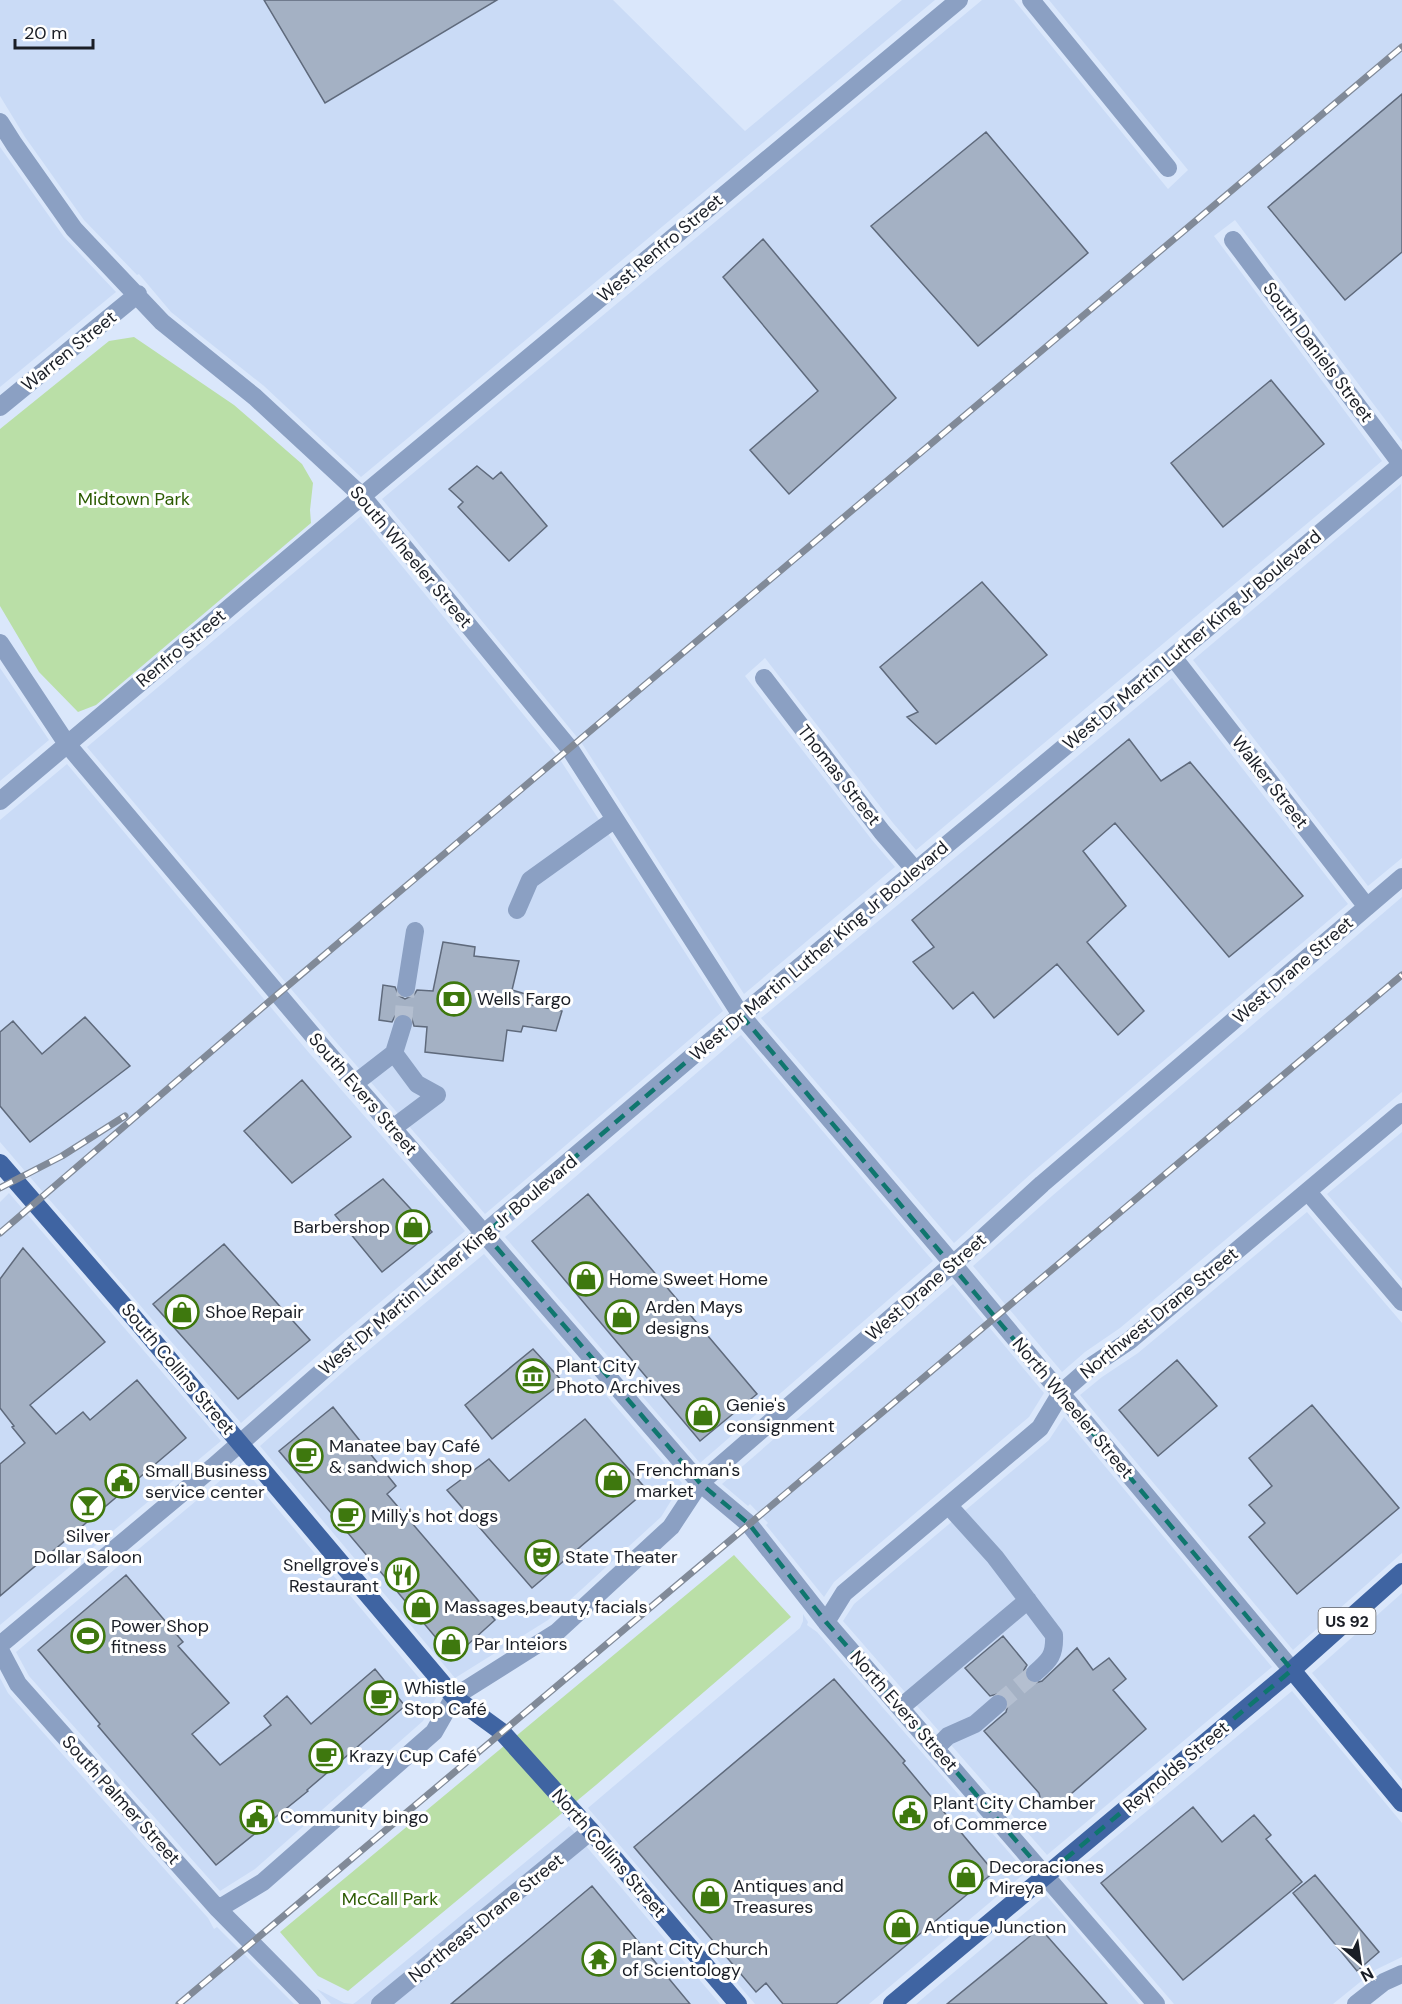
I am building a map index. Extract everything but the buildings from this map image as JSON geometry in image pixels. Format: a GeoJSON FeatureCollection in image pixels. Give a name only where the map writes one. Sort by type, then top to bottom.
{"type":"FeatureCollection","features":[{"type":"Feature","properties":{"kind":"main road","name":"South Collins Street"},"geometry":{"type":"LineString","coordinates":[[2,1172],[16,1180],[33,1203],[240,1443],[454,1698],[502,1732]]}},
{"type":"Feature","properties":{"kind":"main road","name":"Reynolds Street"},"geometry":{"type":"LineString","coordinates":[[892,2004],[1292,1670],[1402,1572]]}},
{"type":"Feature","properties":{"kind":"main road","name":"North Wheeler Street"},"geometry":{"type":"LineString","coordinates":[[1292,1670],[1402,1803]]}},
{"type":"Feature","properties":{"kind":"main road","name":"North Collins Street"},"geometry":{"type":"LineString","coordinates":[[502,1732],[591,1831],[738,2004]]}},
{"type":"Feature","properties":{"kind":"street","name":"West Renfro Street"},"geometry":{"type":"LineString","coordinates":[[362,496],[959,0]]}},
{"type":"Feature","properties":{"kind":"street"},"geometry":{"type":"LineString","coordinates":[[1031,0],[1168,168]]}},
{"type":"Feature","properties":{"kind":"street","name":"South Wheeler Street"},"geometry":{"type":"LineString","coordinates":[[0,122],[74,229],[138,294],[162,322],[255,397],[362,496],[570,749],[741,1015]]}},
{"type":"Feature","properties":{"kind":"street","name":"South Daniels Street"},"geometry":{"type":"LineString","coordinates":[[1233,240],[1402,464]]}},
{"type":"Feature","properties":{"kind":"street","name":"Warren Street"},"geometry":{"type":"LineString","coordinates":[[0,407],[138,294]]}},
{"type":"Feature","properties":{"kind":"street","name":"West Dr Martin Luther King Jr Boulevard"},"geometry":{"type":"LineString","coordinates":[[0,1645],[741,1015],[1402,464]]}},
{"type":"Feature","properties":{"kind":"street","name":"Renfro Street"},"geometry":{"type":"LineString","coordinates":[[0,801],[362,496]]}},
{"type":"Feature","properties":{"kind":"street","name":"South Evers Street"},"geometry":{"type":"LineString","coordinates":[[0,643],[67,744],[354,1084],[700,1483],[749,1524]]}},
{"type":"Feature","properties":{"kind":"street","name":"Walker Street"},"geometry":{"type":"LineString","coordinates":[[1173,657],[1367,907]]}},
{"type":"Feature","properties":{"kind":"street","name":"Thomas Street"},"geometry":{"type":"LineString","coordinates":[[764,678],[882,832],[915,870]]}},
{"type":"Feature","properties":{"kind":"street"},"geometry":{"type":"LineString","coordinates":[[517,910],[530,880],[615,819]]}},
{"type":"Feature","properties":{"kind":"street","name":"West Drane Street"},"geometry":{"type":"LineString","coordinates":[[454,1698],[556,1632],[671,1527],[700,1483],[1042,1184],[1402,877]]}},
{"type":"Feature","properties":{"kind":"street"},"geometry":{"type":"LineString","coordinates":[[406,988],[415,931]]}},
{"type":"Feature","properties":{"kind":"street","name":"North Wheeler Street"},"geometry":{"type":"LineString","coordinates":[[741,1015],[953,1264],[1292,1670]]}},
{"type":"Feature","properties":{"kind":"street"},"geometry":{"type":"LineString","coordinates":[[354,1084],[394,1053],[403,1024]]}},
{"type":"Feature","properties":{"kind":"street"},"geometry":{"type":"LineString","coordinates":[[393,1128],[437,1095],[417,1084],[394,1053]]}},
{"type":"Feature","properties":{"kind":"street","name":"Northwest Drane Street"},"geometry":{"type":"LineString","coordinates":[[826,1622],[844,1593],[1040,1428],[1061,1393],[1093,1365],[1129,1341],[1402,1112]]}},
{"type":"Feature","properties":{"kind":"street"},"geometry":{"type":"LineString","coordinates":[[1308,1192],[1402,1302]]}},
{"type":"Feature","properties":{"kind":"street"},"geometry":{"type":"LineString","coordinates":[[949,1506],[995,1557],[1054,1635],[1055,1649],[1048,1662],[1035,1673]]}},
{"type":"Feature","properties":{"kind":"street","name":"North Evers Street"},"geometry":{"type":"LineString","coordinates":[[749,1524],[826,1622],[1156,2004]]}},
{"type":"Feature","properties":{"kind":"street"},"geometry":{"type":"LineString","coordinates":[[900,1708],[1028,1600]]}},
{"type":"Feature","properties":{"kind":"street","name":"South Palmer Street"},"geometry":{"type":"LineString","coordinates":[[0,1650],[18,1684],[218,1909],[312,2004]]}},
{"type":"Feature","properties":{"kind":"street"},"geometry":{"type":"LineString","coordinates":[[218,1909],[263,1882],[434,1731],[454,1698]]}},
{"type":"Feature","properties":{"kind":"street"},"geometry":{"type":"LineString","coordinates":[[936,1748],[948,1736],[975,1724],[998,1704]]}},
{"type":"Feature","properties":{"kind":"street","name":"Northeast Drane Street"},"geometry":{"type":"LineString","coordinates":[[380,2004],[591,1831]]}},
{"type":"Feature","properties":{"kind":"street"},"geometry":{"type":"LineString","coordinates":[[1356,2004],[1384,1982],[1402,1974]]}},
{"type":"Feature","properties":{"kind":"highlighted area"},"geometry":{"type":"Polygon","coordinates":[[[741,1015],[1292,1670],[1046,1875],[826,1622],[749,1524],[700,1483],[485,1234],[741,1015]]]}},
{"type":"Feature","properties":{"kind":"shaded area"},"geometry":{"type":"Polygon","coordinates":[[[0,0],[613,0],[745,131],[902,0],[935,0],[361,477],[264,386],[171,312],[139,274],[137,275],[84,220],[25,137],[0,96],[0,0]]]}},
{"type":"Feature","properties":{"kind":"shaded area"},"geometry":{"type":"Polygon","coordinates":[[[982,0],[1014,0],[1168,189],[1188,170],[1049,0],[1402,0],[1402,442],[1235,220],[1214,236],[1382,461],[916,850],[765,658],[745,676],[895,867],[744,994],[581,742],[382,499],[982,0]]]}},
{"type":"Feature","properties":{"kind":"shaded area"},"geometry":{"type":"Polygon","coordinates":[[[0,147],[64,237],[116,292],[0,387],[0,147]]]}},
{"type":"Feature","properties":{"kind":"shaded area"},"geometry":{"type":"Polygon","coordinates":[[[1401,484],[1402,858],[1368,886],[1193,660],[1401,484]]]}},
{"type":"Feature","properties":{"kind":"shaded area"},"geometry":{"type":"Polygon","coordinates":[[[361,516],[559,758],[723,1011],[485,1214],[330,1035],[87,747],[361,516]]]}},
{"type":"Feature","properties":{"kind":"shaded area"},"geometry":{"type":"Polygon","coordinates":[[[0,668],[49,740],[0,781],[0,668]]]}},
{"type":"Feature","properties":{"kind":"shaded area"},"geometry":{"type":"Polygon","coordinates":[[[1172,678],[1348,904],[1033,1172],[954,1243],[761,1018],[1172,678]]]}},
{"type":"Feature","properties":{"kind":"shaded area"},"geometry":{"type":"Polygon","coordinates":[[[67,764],[310,1054],[465,1231],[241,1423],[0,1142],[0,820],[67,764]]]}},
{"type":"Feature","properties":{"kind":"shaded area"},"geometry":{"type":"Polygon","coordinates":[[[1402,897],[1402,1092],[1120,1328],[1085,1352],[1062,1372],[973,1266],[1402,897]]]}},
{"type":"Feature","properties":{"kind":"shaded area"},"geometry":{"type":"Polygon","coordinates":[[[741,1035],[933,1261],[700,1463],[505,1237],[741,1035]]]}},
{"type":"Feature","properties":{"kind":"shaded area"},"geometry":{"type":"Polygon","coordinates":[[[1402,1132],[1402,1281],[1327,1194],[1402,1132]]]}},
{"type":"Feature","properties":{"kind":"shaded area"},"geometry":{"type":"Polygon","coordinates":[[[9,1193],[221,1441],[0,1625],[0,1202],[9,1193]]]}},
{"type":"Feature","properties":{"kind":"shaded area"},"geometry":{"type":"Polygon","coordinates":[[[1307,1212],[1402,1323],[1402,1553],[1293,1650],[1080,1395],[1138,1353],[1307,1212]]]}},
{"type":"Feature","properties":{"kind":"shaded area"},"geometry":{"type":"Polygon","coordinates":[[[484,1254],[682,1483],[661,1517],[548,1620],[455,1678],[260,1446],[352,1364],[484,1254]]]}},
{"type":"Feature","properties":{"kind":"shaded area"},"geometry":{"type":"Polygon","coordinates":[[[953,1284],[1044,1393],[1029,1417],[834,1582],[824,1597],[766,1525],[768,1523],[750,1504],[748,1506],[722,1484],[953,1284]]]}},
{"type":"Feature","properties":{"kind":"shaded area"},"geometry":{"type":"Polygon","coordinates":[[[1064,1417],[1272,1667],[1047,1855],[843,1621],[854,1604],[1049,1440],[1064,1417]]]}},
{"type":"Feature","properties":{"kind":"shaded area"},"geometry":{"type":"Polygon","coordinates":[[[240,1464],[436,1698],[423,1721],[255,1869],[220,1891],[29,1676],[16,1652],[240,1464]]]}},
{"type":"Feature","properties":{"kind":"shaded area"},"geometry":{"type":"Polygon","coordinates":[[[1402,1593],[1402,1781],[1312,1673],[1402,1593]]]}},
{"type":"Feature","properties":{"kind":"shaded area"},"geometry":{"type":"Polygon","coordinates":[[[803,1614],[808,1622],[807,1625],[817,1632],[1026,1872],[869,2004],[755,2004],[588,1808],[800,1628],[803,1614]]]}},
{"type":"Feature","properties":{"kind":"shaded area"},"geometry":{"type":"Polygon","coordinates":[[[0,1678],[8,1693],[208,1918],[214,1929],[217,1927],[294,2004],[0,2004],[0,1678]]]}},
{"type":"Feature","properties":{"kind":"shaded area"},"geometry":{"type":"Polygon","coordinates":[[[1292,1691],[1402,1823],[1402,1957],[1375,1970],[1333,2004],[1174,2004],[1066,1878],[1292,1691]]]}},
{"type":"Feature","properties":{"kind":"shaded area"},"geometry":{"type":"Polygon","coordinates":[[[569,1826],[720,2004],[353,2004],[569,1826]]]}},
{"type":"Feature","properties":{"kind":"shaded area"},"geometry":{"type":"Polygon","coordinates":[[[1046,1895],[1139,2004],[916,2004],[1046,1895]]]}},
{"type":"Feature","properties":{"kind":"shaded area"},"geometry":{"type":"Polygon","coordinates":[[[317,1989],[344,2003],[353,2004],[331,2004],[317,1989]]]}},
{"type":"Feature","properties":{"kind":"green space","name":"Midtown Park"},"geometry":{"type":"Polygon","coordinates":[[[134,337],[234,405],[302,464],[313,483],[311,523],[96,705],[78,712],[39,672],[0,606],[0,429],[109,341],[134,337]]]}},
{"type":"Feature","properties":{"kind":"green space","name":"McCall Park"},"geometry":{"type":"Polygon","coordinates":[[[734,1555],[791,1617],[596,1785],[348,1991],[318,1976],[280,1932],[734,1555]]]}},
{"type":"Feature","properties":{"kind":"tunnel"},"geometry":{"type":"LineString","coordinates":[[403,1024],[406,988]]}},
{"type":"Feature","properties":{"kind":"tunnel"},"geometry":{"type":"LineString","coordinates":[[998,1704],[1035,1673]]}},
{"type":"Feature","properties":{"kind":"railway"},"geometry":{"type":"LineString","coordinates":[[0,1233],[278,994],[1402,47]]}},
{"type":"Feature","properties":{"kind":"railway"},"geometry":{"type":"LineString","coordinates":[[179,2004],[1402,975]]}},
{"type":"Feature","properties":{"kind":"railway"},"geometry":{"type":"LineString","coordinates":[[0,1188],[62,1156],[125,1116]]}},
{"type":"Feature","properties":{"kind":"place","name":"Wells Fargo"},"geometry":{"type":"Point","coordinates":[454,999]}},
{"type":"Feature","properties":{"kind":"place","name":"Barbershop"},"geometry":{"type":"Point","coordinates":[413,1227]}},
{"type":"Feature","properties":{"kind":"place","name":"Home Sweet Home"},"geometry":{"type":"Point","coordinates":[586,1279]}},
{"type":"Feature","properties":{"kind":"place","name":"Shoe Repair"},"geometry":{"type":"Point","coordinates":[182,1312]}},
{"type":"Feature","properties":{"kind":"place","name":"Arden Mays designs"},"geometry":{"type":"Point","coordinates":[622,1317]}},
{"type":"Feature","properties":{"kind":"place","name":"Plant City Photo Archives"},"geometry":{"type":"Point","coordinates":[533,1376]}},
{"type":"Feature","properties":{"kind":"place","name":"Genie's consignment"},"geometry":{"type":"Point","coordinates":[703,1415]}},
{"type":"Feature","properties":{"kind":"place","name":"Manatee bay Café & sandwich shop"},"geometry":{"type":"Point","coordinates":[306,1456]}},
{"type":"Feature","properties":{"kind":"place","name":"Frenchman's market"},"geometry":{"type":"Point","coordinates":[613,1480]}},
{"type":"Feature","properties":{"kind":"place","name":"Small Business service center"},"geometry":{"type":"Point","coordinates":[122,1481]}},
{"type":"Feature","properties":{"kind":"place","name":"Silver Dollar Saloon"},"geometry":{"type":"Point","coordinates":[88,1505]}},
{"type":"Feature","properties":{"kind":"place","name":"Milly's hot dogs"},"geometry":{"type":"Point","coordinates":[348,1516]}},
{"type":"Feature","properties":{"kind":"place","name":"State Theater"},"geometry":{"type":"Point","coordinates":[542,1557]}},
{"type":"Feature","properties":{"kind":"place","name":"Snellgrove's Restaurant"},"geometry":{"type":"Point","coordinates":[402,1575]}},
{"type":"Feature","properties":{"kind":"place","name":"Massages,beauty, facials"},"geometry":{"type":"Point","coordinates":[421,1607]}},
{"type":"Feature","properties":{"kind":"place","name":"Power Shop fitness"},"geometry":{"type":"Point","coordinates":[88,1636]}},
{"type":"Feature","properties":{"kind":"place","name":"Par Inteiors"},"geometry":{"type":"Point","coordinates":[451,1644]}},
{"type":"Feature","properties":{"kind":"place","name":"Whistle Stop Café"},"geometry":{"type":"Point","coordinates":[381,1698]}},
{"type":"Feature","properties":{"kind":"place","name":"Krazy Cup Café"},"geometry":{"type":"Point","coordinates":[326,1756]}},
{"type":"Feature","properties":{"kind":"place","name":"Plant City Chamber of Commerce"},"geometry":{"type":"Point","coordinates":[910,1813]}},
{"type":"Feature","properties":{"kind":"place","name":"Community bingo"},"geometry":{"type":"Point","coordinates":[257,1817]}},
{"type":"Feature","properties":{"kind":"place","name":"Decoraciones Mireya"},"geometry":{"type":"Point","coordinates":[966,1877]}},
{"type":"Feature","properties":{"kind":"place","name":"Antiques and Treasures"},"geometry":{"type":"Point","coordinates":[710,1896]}},
{"type":"Feature","properties":{"kind":"place","name":"Antique Junction"},"geometry":{"type":"Point","coordinates":[901,1927]}},
{"type":"Feature","properties":{"kind":"place","name":"Plant City Church of Scientology"},"geometry":{"type":"Point","coordinates":[599,1959]}}]}
